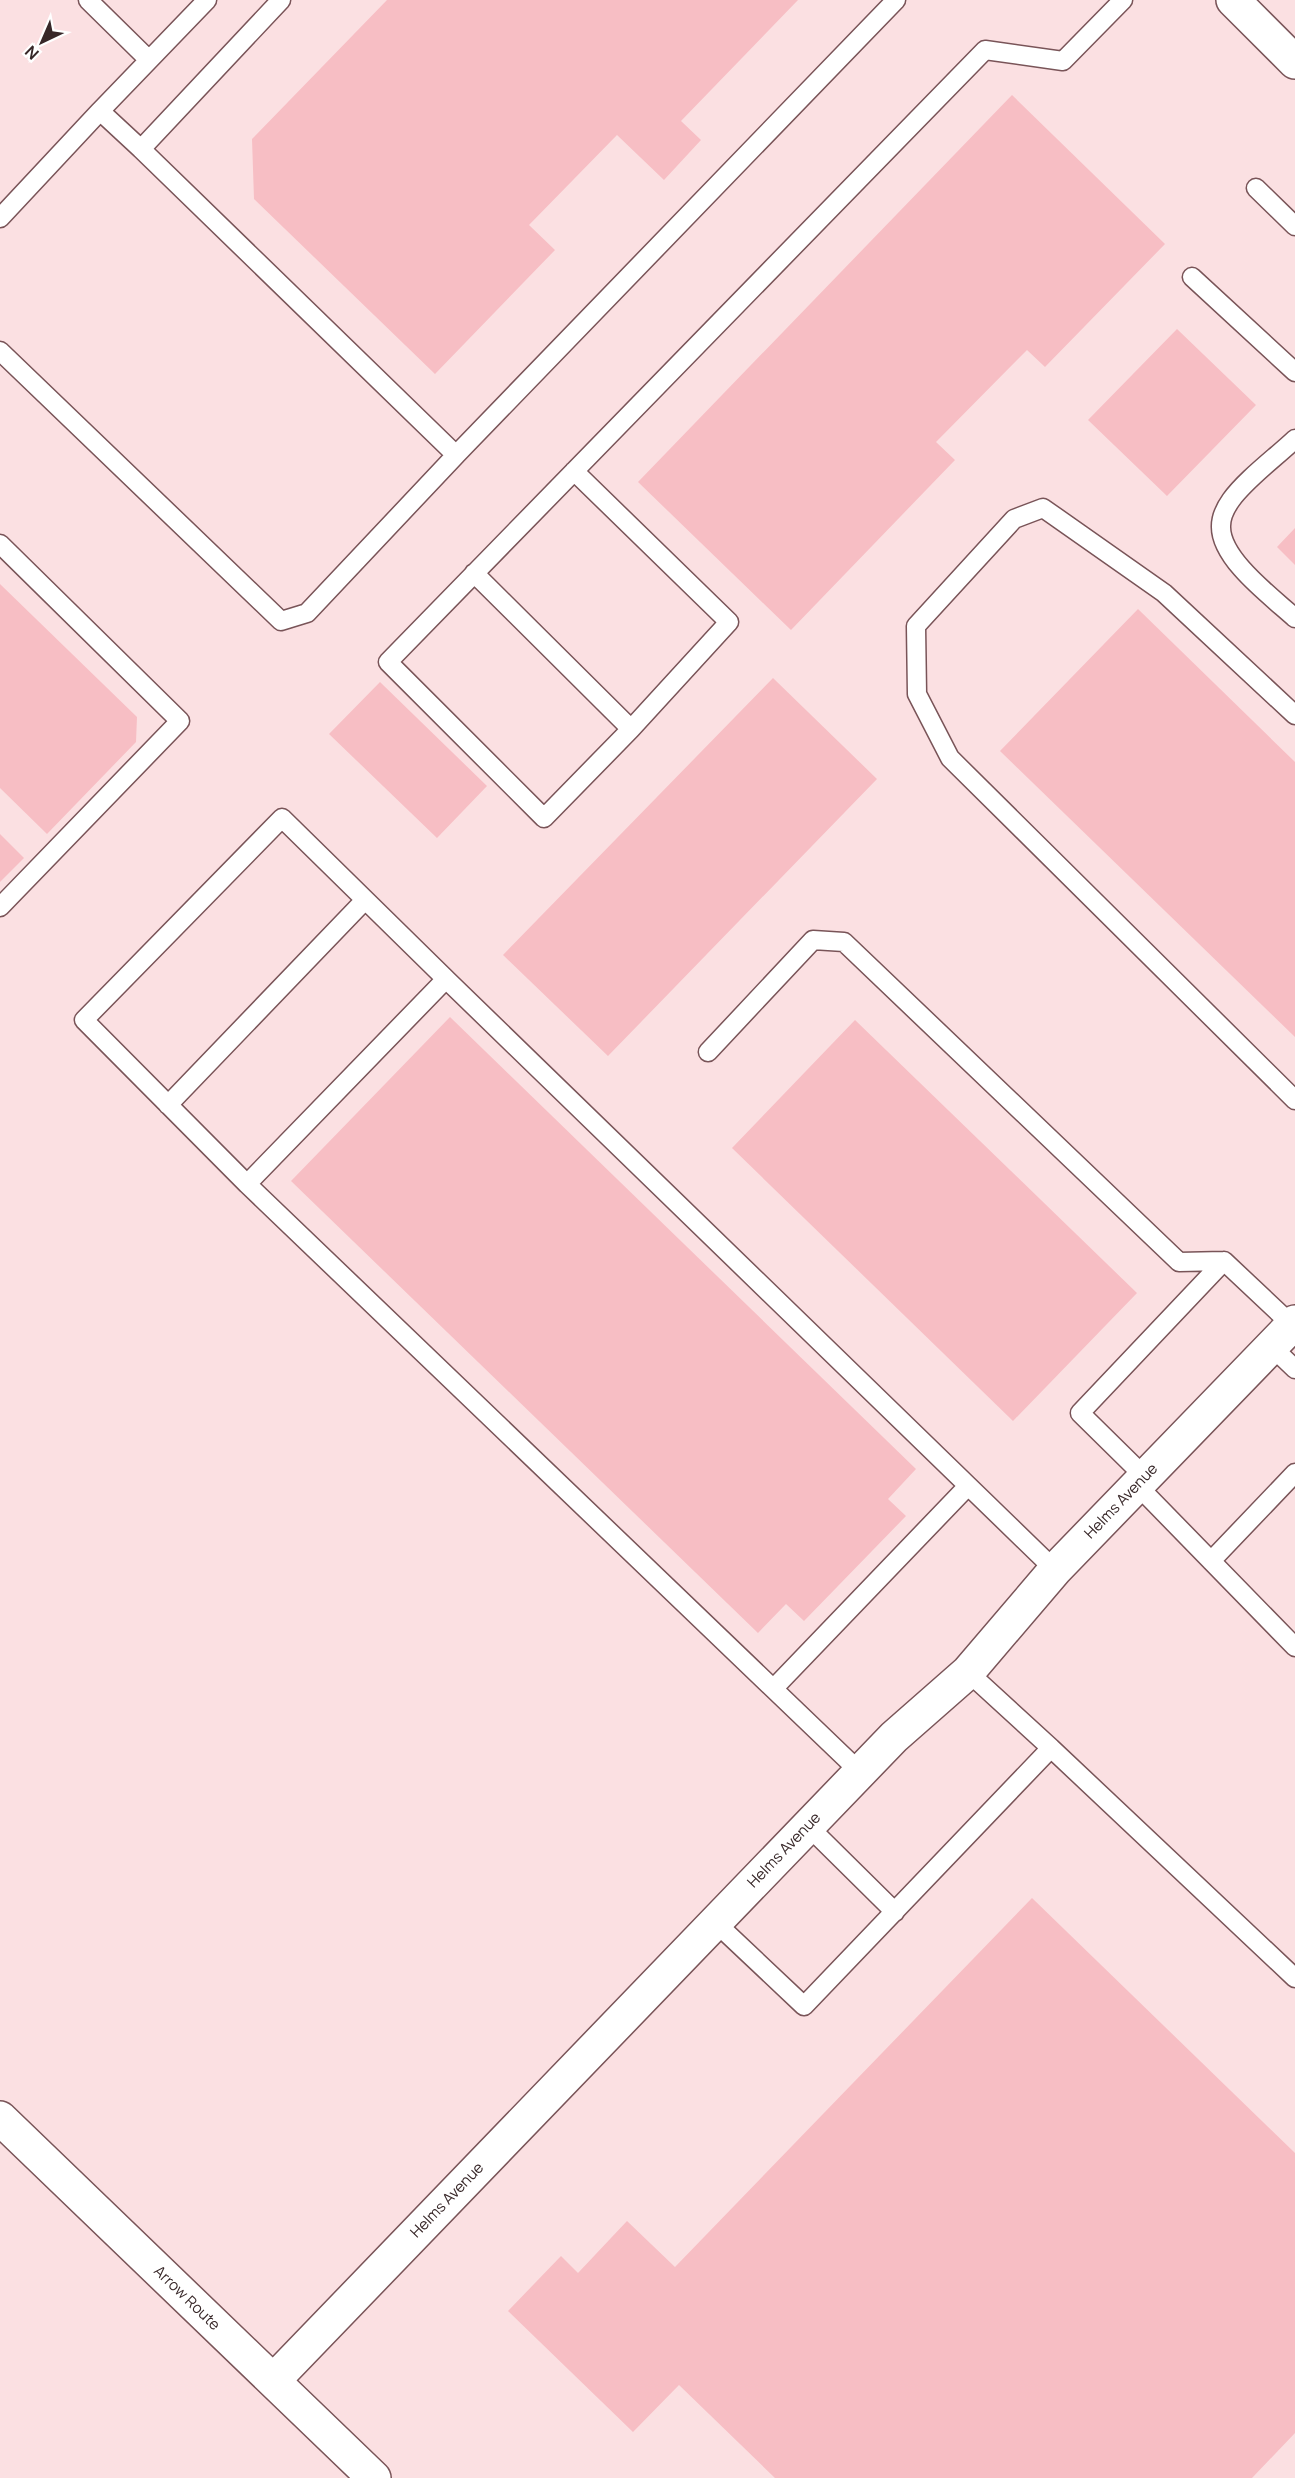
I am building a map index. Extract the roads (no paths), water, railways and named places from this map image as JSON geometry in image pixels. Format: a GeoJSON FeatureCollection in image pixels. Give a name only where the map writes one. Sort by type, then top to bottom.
{"type":"FeatureCollection","features":[{"type":"Feature","properties":{"kind":"street"},"geometry":{"type":"LineString","coordinates":[[1233,0],[1295,62]]}},
{"type":"Feature","properties":{"kind":"street","name":"Helms Avenue"},"geometry":{"type":"LineString","coordinates":[[274,2380],[894,1737],[968,1672],[1055,1570],[1286,1331]]}},
{"type":"Feature","properties":{"kind":"street","name":"Arrow Route"},"geometry":{"type":"LineString","coordinates":[[0,2118],[374,2478]]}},
{"type":"Feature","properties":{"kind":"lane"},"geometry":{"type":"LineString","coordinates":[[88,0],[150,60]]}},
{"type":"Feature","properties":{"kind":"lane"},"geometry":{"type":"LineString","coordinates":[[0,218],[207,0]]}},
{"type":"Feature","properties":{"kind":"lane"},"geometry":{"type":"LineString","coordinates":[[141,149],[281,0]]}},
{"type":"Feature","properties":{"kind":"lane"},"geometry":{"type":"LineString","coordinates":[[0,351],[281,621],[308,613],[456,455],[896,0]]}},
{"type":"Feature","properties":{"kind":"lane"},"geometry":{"type":"LineString","coordinates":[[574,471],[729,622],[631,729],[544,818],[388,662],[474,573],[985,50],[1063,61],[1123,0]]}},
{"type":"Feature","properties":{"kind":"lane"},"geometry":{"type":"LineString","coordinates":[[100,111],[456,455]]}},
{"type":"Feature","properties":{"kind":"lane"},"geometry":{"type":"LineString","coordinates":[[1256,188],[1295,226]]}},
{"type":"Feature","properties":{"kind":"lane"},"geometry":{"type":"LineString","coordinates":[[1192,277],[1295,372]]}},
{"type":"Feature","properties":{"kind":"lane"},"geometry":{"type":"LineString","coordinates":[[1295,440],[1233,498],[1222,517],[1220,527],[1239,565],[1295,618]]}},
{"type":"Feature","properties":{"kind":"lane"},"geometry":{"type":"LineString","coordinates":[[1295,715],[1164,593],[1043,508],[1014,519],[916,626],[917,694],[950,758],[1295,1100]]}},
{"type":"Feature","properties":{"kind":"lane"},"geometry":{"type":"LineString","coordinates":[[0,544],[180,721],[0,908]]}},
{"type":"Feature","properties":{"kind":"lane"},"geometry":{"type":"LineString","coordinates":[[474,573],[631,729]]}},
{"type":"Feature","properties":{"kind":"lane"},"geometry":{"type":"LineString","coordinates":[[860,1772],[247,1184],[84,1020],[282,819],[1055,1570]]}},
{"type":"Feature","properties":{"kind":"lane"},"geometry":{"type":"LineString","coordinates":[[168,1105],[365,900]]}},
{"type":"Feature","properties":{"kind":"lane"},"geometry":{"type":"LineString","coordinates":[[708,1052],[813,940],[844,942],[1179,1262],[1224,1261],[1286,1331],[1295,1369]]}},
{"type":"Feature","properties":{"kind":"lane"},"geometry":{"type":"LineString","coordinates":[[247,1184],[447,979]]}},
{"type":"Feature","properties":{"kind":"lane"},"geometry":{"type":"LineString","coordinates":[[1224,1261],[1080,1413],[1211,1561],[1295,1647]]}},
{"type":"Feature","properties":{"kind":"lane"},"geometry":{"type":"LineString","coordinates":[[1211,1561],[1295,1473]]}},
{"type":"Feature","properties":{"kind":"lane"},"geometry":{"type":"LineString","coordinates":[[774,1688],[967,1487]]}},
{"type":"Feature","properties":{"kind":"lane"},"geometry":{"type":"LineString","coordinates":[[968,1672],[1295,1978]]}},
{"type":"Feature","properties":{"kind":"lane"},"geometry":{"type":"LineString","coordinates":[[715,1922],[804,2006],[1051,1748]]}},
{"type":"Feature","properties":{"kind":"lane"},"geometry":{"type":"LineString","coordinates":[[808,1826],[895,1912]]}}]}
